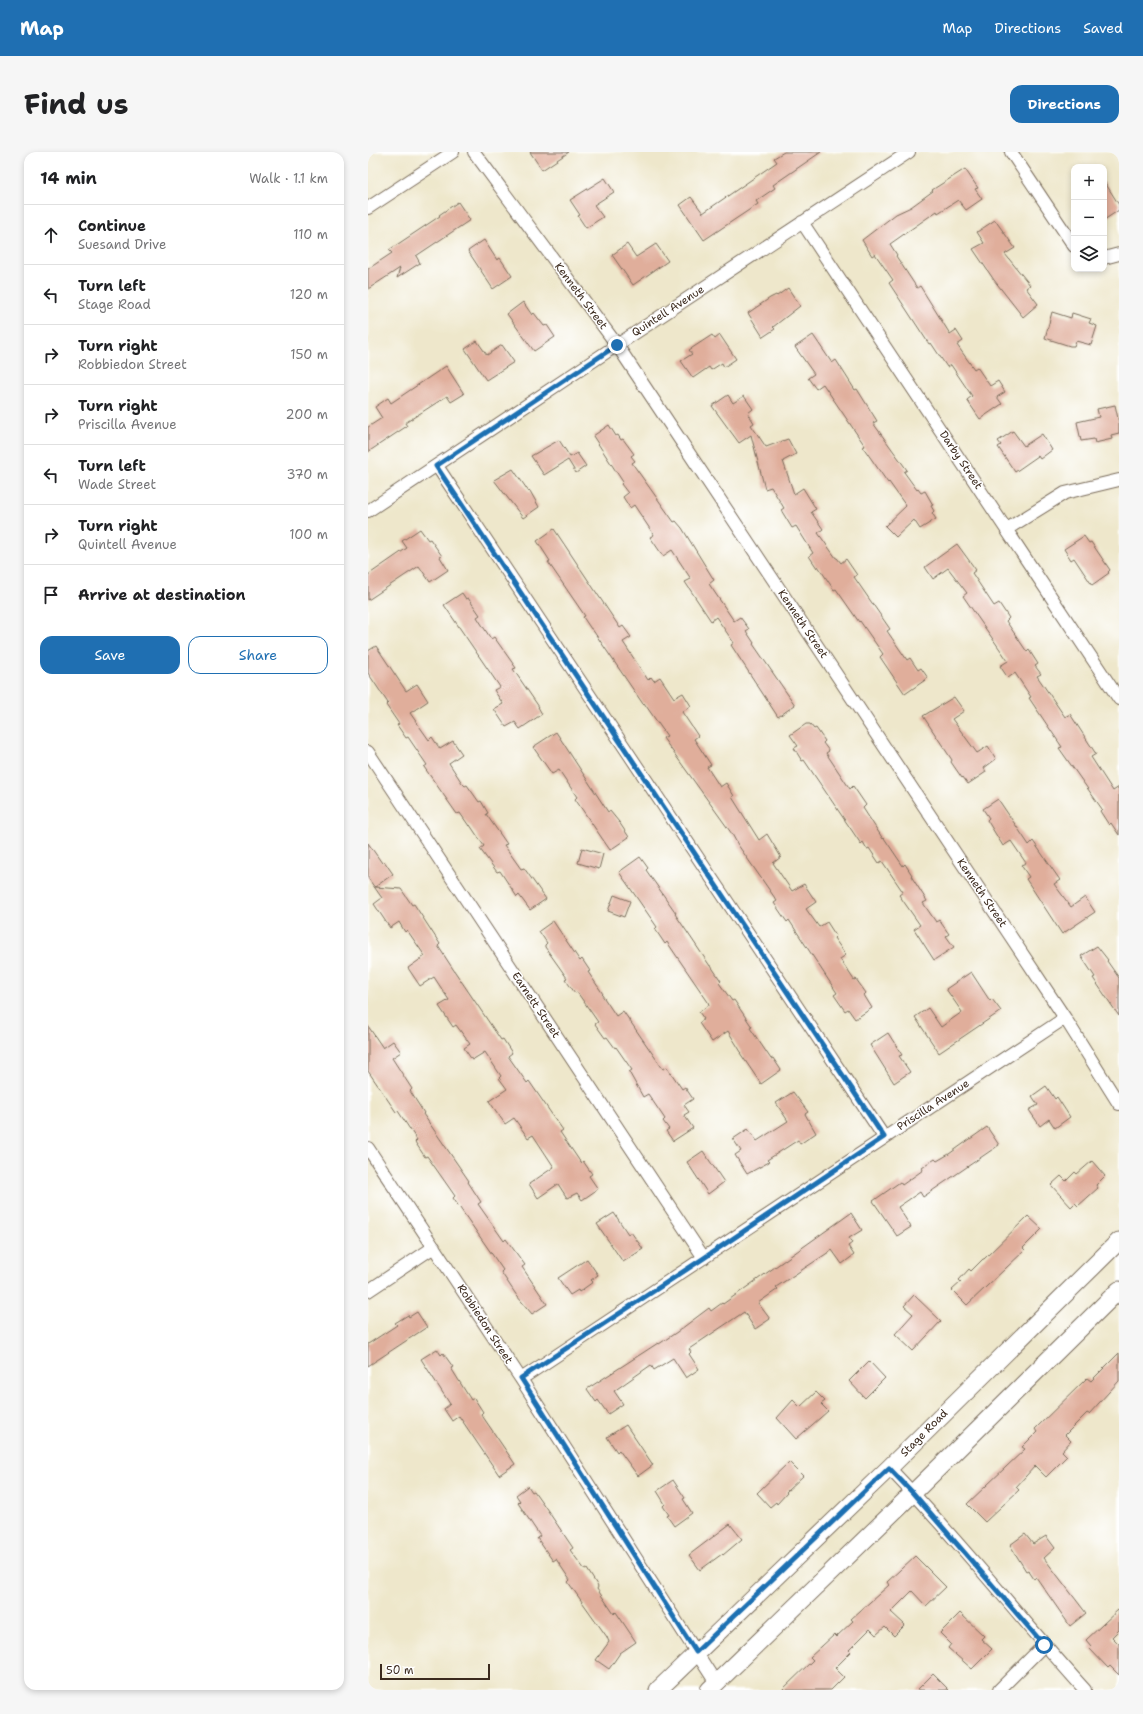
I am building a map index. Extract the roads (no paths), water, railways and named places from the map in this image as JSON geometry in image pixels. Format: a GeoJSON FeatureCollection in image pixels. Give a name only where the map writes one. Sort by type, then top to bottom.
{"type":"FeatureCollection","features":[{"type":"Feature","properties":{"kind":"main road","name":"Stage Road"},"geometry":{"type":"LineString","coordinates":[[658,1690],[889,1468],[1119,1241]]}},
{"type":"Feature","properties":{"kind":"main road"},"geometry":{"type":"LineString","coordinates":[[712,1686],[913,1493],[1119,1290]]}},
{"type":"Feature","properties":{"kind":"street"},"geometry":{"type":"LineString","coordinates":[[368,208],[453,152]]}},
{"type":"Feature","properties":{"kind":"street","name":"Kenneth Street"},"geometry":{"type":"LineString","coordinates":[[474,152],[617,345],[1065,1018],[1119,1104]]}},
{"type":"Feature","properties":{"kind":"street","name":"Quintell Avenue"},"geometry":{"type":"LineString","coordinates":[[368,511],[909,152]]}},
{"type":"Feature","properties":{"kind":"street"},"geometry":{"type":"LineString","coordinates":[[1011,152],[1071,242]]}},
{"type":"Feature","properties":{"kind":"street","name":"Darby Street"},"geometry":{"type":"LineString","coordinates":[[802,222],[1119,698]]}},
{"type":"Feature","properties":{"kind":"street"},"geometry":{"type":"LineString","coordinates":[[1107,257],[1119,254]]}},
{"type":"Feature","properties":{"kind":"street"},"geometry":{"type":"LineString","coordinates":[[436,466],[884,1137]]}},
{"type":"Feature","properties":{"kind":"street"},"geometry":{"type":"LineString","coordinates":[[1007,529],[1064,493],[1119,480]]}},
{"type":"Feature","properties":{"kind":"street","name":"Earnett Street"},"geometry":{"type":"LineString","coordinates":[[368,752],[704,1258]]}},
{"type":"Feature","properties":{"kind":"street","name":"Priscilla Avenue"},"geometry":{"type":"LineString","coordinates":[[521,1378],[1065,1018]]}},
{"type":"Feature","properties":{"kind":"street","name":"Robbiedon Street"},"geometry":{"type":"LineString","coordinates":[[368,1148],[521,1378],[696,1652],[712,1686]]}},
{"type":"Feature","properties":{"kind":"street"},"geometry":{"type":"LineString","coordinates":[[368,1290],[434,1247]]}},
{"type":"Feature","properties":{"kind":"street"},"geometry":{"type":"LineString","coordinates":[[889,1468],[913,1493],[1044,1645],[1085,1690]]}},
{"type":"Feature","properties":{"kind":"street"},"geometry":{"type":"LineString","coordinates":[[999,1690],[1044,1645]]}}]}
